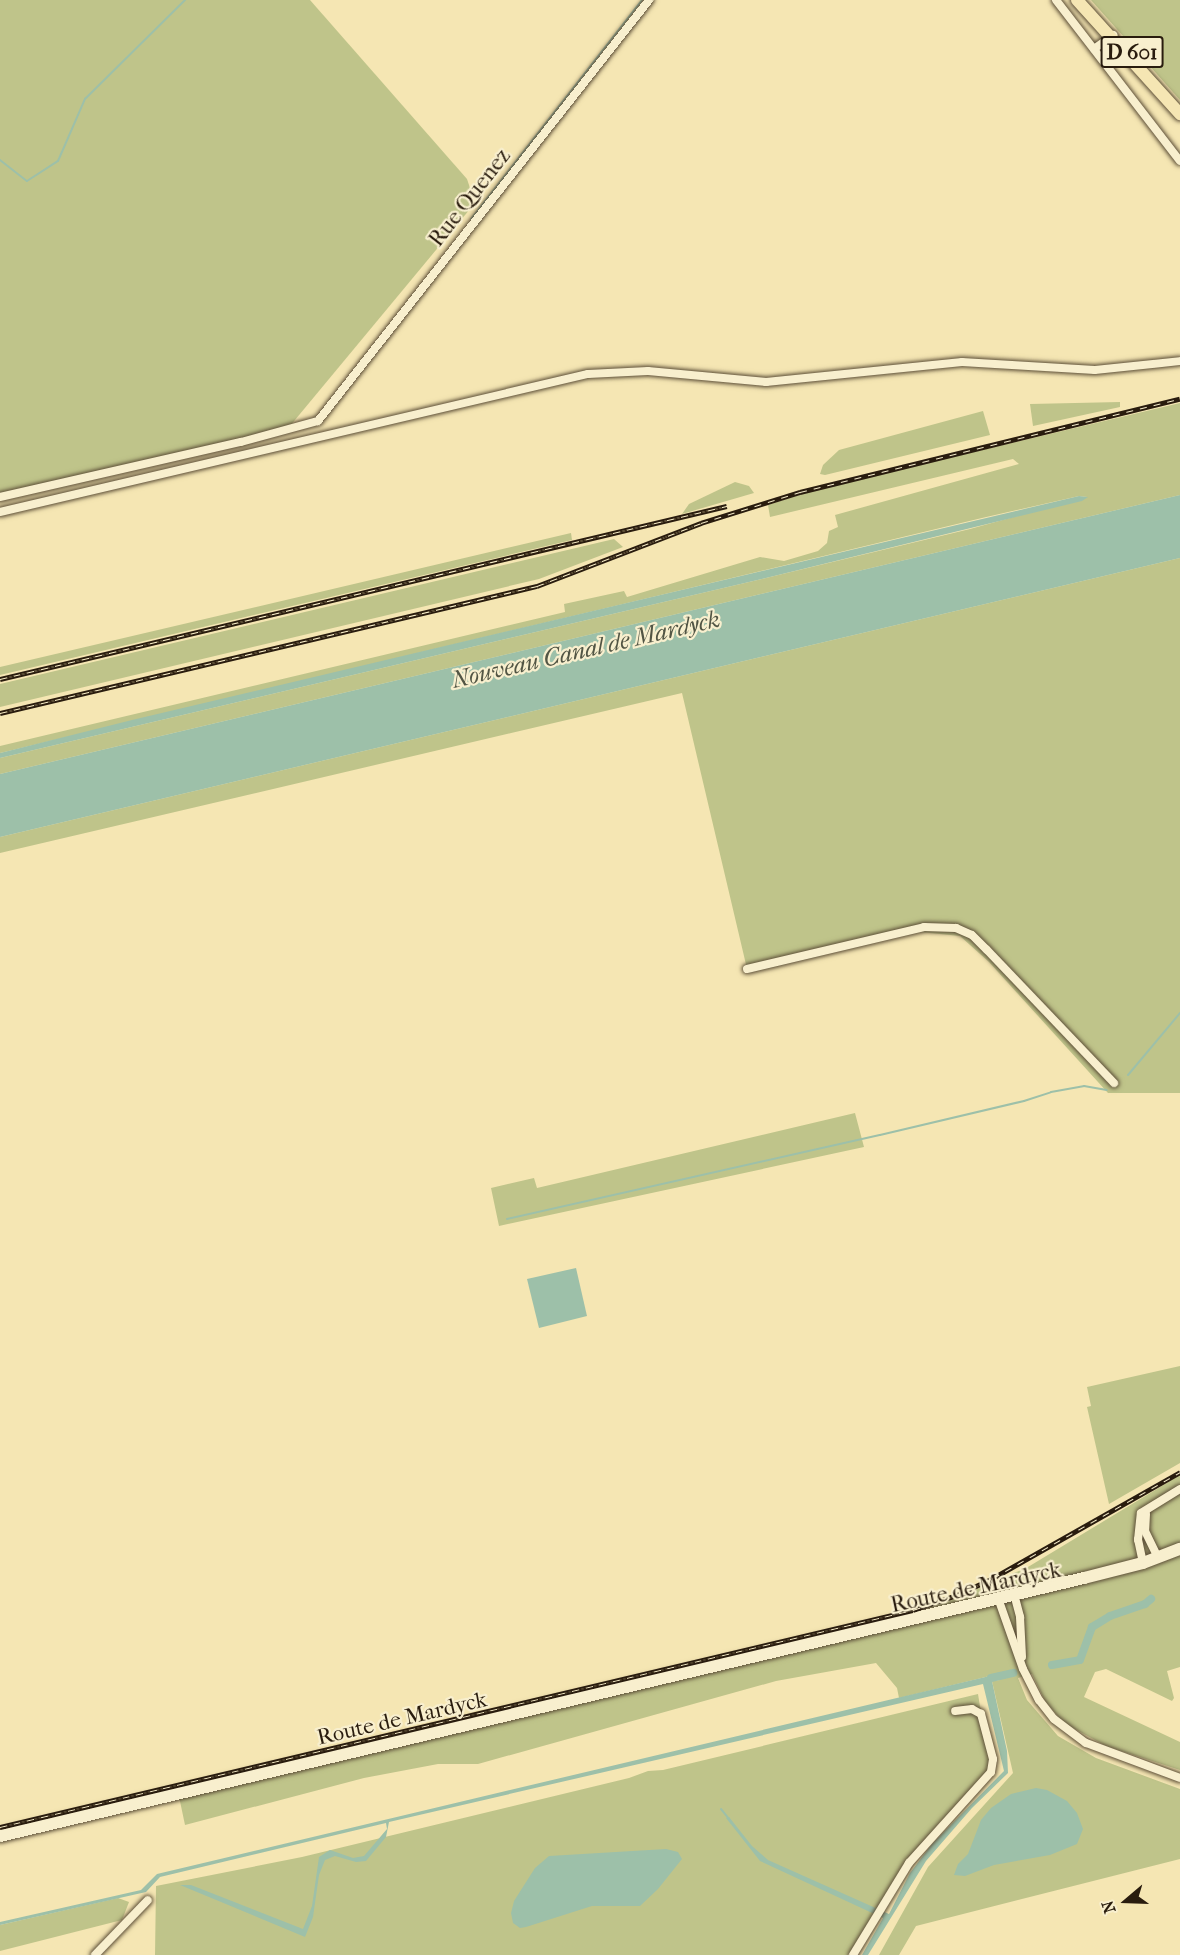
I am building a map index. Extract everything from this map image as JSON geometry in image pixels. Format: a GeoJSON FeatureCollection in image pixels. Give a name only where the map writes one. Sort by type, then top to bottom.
{"type":"FeatureCollection","features":[{"type":"Feature","properties":{"kind":"main road","name":"D 601"},"geometry":{"type":"LineString","coordinates":[[1077,0],[1180,105]]}},
{"type":"Feature","properties":{"kind":"main road","name":"D 601"},"geometry":{"type":"LineString","coordinates":[[1084,0],[1180,114]]}},
{"type":"Feature","properties":{"kind":"main road","name":"Route de Mardyck"},"geometry":{"type":"LineString","coordinates":[[0,1836],[814,1643],[1015,1598],[1090,1584],[1180,1549]]}},
{"type":"Feature","properties":{"kind":"street","name":"Rue Quenez"},"geometry":{"type":"LineString","coordinates":[[0,497],[241,442],[311,424],[320,418],[649,0]]}},
{"type":"Feature","properties":{"kind":"street"},"geometry":{"type":"LineString","coordinates":[[1056,0],[1180,161]]}},
{"type":"Feature","properties":{"kind":"street"},"geometry":{"type":"LineString","coordinates":[[1094,49],[1112,35]]}},
{"type":"Feature","properties":{"kind":"street"},"geometry":{"type":"LineString","coordinates":[[0,512],[588,374],[648,371],[744,382],[773,382],[962,362],[1102,370],[1180,361]]}},
{"type":"Feature","properties":{"kind":"street"},"geometry":{"type":"LineString","coordinates":[[747,969],[924,927],[939,925],[957,928],[981,944],[1114,1083]]}},
{"type":"Feature","properties":{"kind":"street"},"geometry":{"type":"LineString","coordinates":[[1143,1563],[1138,1543],[1139,1519],[1144,1510],[1180,1489]]}},
{"type":"Feature","properties":{"kind":"street"},"geometry":{"type":"LineString","coordinates":[[1156,1502],[1147,1512],[1144,1523],[1158,1557]]}},
{"type":"Feature","properties":{"kind":"street"},"geometry":{"type":"LineString","coordinates":[[1015,1598],[1022,1654],[1031,1686]]}},
{"type":"Feature","properties":{"kind":"street"},"geometry":{"type":"LineString","coordinates":[[999,1602],[1019,1660],[1031,1686],[1047,1710],[1078,1738],[1102,1750],[1180,1778]]}},
{"type":"Feature","properties":{"kind":"street"},"geometry":{"type":"LineString","coordinates":[[853,1955],[917,1853],[991,1772],[993,1759],[981,1714],[972,1709],[955,1711]]}},
{"type":"Feature","properties":{"kind":"street"},"geometry":{"type":"LineString","coordinates":[[95,1955],[148,1899]]}},
{"type":"Feature","properties":{"kind":"green space"},"geometry":{"type":"Polygon","coordinates":[[[0,0],[310,0],[467,179],[475,203],[285,432],[171,460],[0,493],[0,0]]]}},
{"type":"Feature","properties":{"kind":"green space"},"geometry":{"type":"Polygon","coordinates":[[[1091,0],[1180,0],[1180,100],[1091,0]]]}},
{"type":"Feature","properties":{"kind":"green space"},"geometry":{"type":"Polygon","coordinates":[[[1120,402],[1120,407],[1033,426],[1030,404],[1120,402]]]}},
{"type":"Feature","properties":{"kind":"green space"},"geometry":{"type":"Polygon","coordinates":[[[1180,403],[1180,495],[0,774],[0,758],[970,529],[1087,497],[1079,496],[982,518],[0,753],[0,746],[565,612],[564,604],[624,591],[627,597],[760,557],[784,561],[818,551],[827,543],[829,531],[838,527],[835,515],[1019,464],[1013,459],[770,517],[768,505],[818,489],[1180,403]]]}},
{"type":"Feature","properties":{"kind":"green space"},"geometry":{"type":"Polygon","coordinates":[[[983,411],[990,435],[825,475],[820,474],[823,465],[839,450],[983,411]]]}},
{"type":"Feature","properties":{"kind":"green space"},"geometry":{"type":"Polygon","coordinates":[[[735,482],[749,486],[754,493],[682,514],[689,504],[735,482]]]}},
{"type":"Feature","properties":{"kind":"green space"},"geometry":{"type":"Polygon","coordinates":[[[571,533],[572,540],[0,675],[0,667],[571,533]]]}},
{"type":"Feature","properties":{"kind":"green space"},"geometry":{"type":"Polygon","coordinates":[[[614,539],[623,547],[539,579],[0,707],[0,684],[614,539]]]}},
{"type":"Feature","properties":{"kind":"green space"},"geometry":{"type":"Polygon","coordinates":[[[1180,558],[1180,1093],[1108,1093],[989,962],[960,936],[920,932],[748,973],[682,693],[0,853],[0,837],[1180,558]]]}},
{"type":"Feature","properties":{"kind":"green space"},"geometry":{"type":"Polygon","coordinates":[[[855,1113],[864,1147],[499,1226],[491,1188],[534,1178],[537,1188],[855,1113]]]}},
{"type":"Feature","properties":{"kind":"green space"},"geometry":{"type":"Polygon","coordinates":[[[1180,1366],[1180,1463],[1109,1504],[1087,1407],[1091,1406],[1087,1387],[1180,1366]]]}},
{"type":"Feature","properties":{"kind":"green space"},"geometry":{"type":"Polygon","coordinates":[[[1180,1475],[1180,1667],[1167,1671],[1174,1698],[1172,1701],[1106,1669],[1095,1672],[1084,1697],[1180,1742],[1180,1770],[1106,1746],[1064,1723],[1045,1701],[1032,1674],[1018,1678],[1027,1700],[1058,1736],[1096,1758],[1180,1789],[1180,1859],[916,1926],[899,1955],[879,1955],[928,1867],[1013,1773],[992,1681],[1000,1680],[998,1674],[899,1698],[897,1688],[876,1663],[776,1681],[478,1764],[438,1764],[364,1778],[185,1825],[177,1787],[926,1609],[952,1600],[1028,1567],[1180,1475]]]}},
{"type":"Feature","properties":{"kind":"green space"},"geometry":{"type":"Polygon","coordinates":[[[978,1694],[989,1762],[987,1773],[938,1824],[903,1868],[850,1955],[155,1955],[156,1886],[302,1857],[629,1778],[648,1771],[663,1770],[978,1694]]]}},
{"type":"Feature","properties":{"kind":"green space"},"geometry":{"type":"Polygon","coordinates":[[[118,1898],[129,1902],[122,1920],[0,1951],[0,1925],[118,1898]]]}},
{"type":"Feature","properties":{"kind":"water","name":"Nouveau Canal de Mardyck"},"geometry":{"type":"Polygon","coordinates":[[[1180,495],[1180,558],[0,837],[0,774],[1180,495]]]}},
{"type":"Feature","properties":{"kind":"water"},"geometry":{"type":"Polygon","coordinates":[[[1079,496],[1088,497],[1082,501],[770,577],[0,758],[0,753],[132,720],[1079,496]]]}},
{"type":"Feature","properties":{"kind":"water"},"geometry":{"type":"Polygon","coordinates":[[[576,1268],[587,1316],[539,1328],[527,1279],[576,1268]]]}},
{"type":"Feature","properties":{"kind":"water"},"geometry":{"type":"Polygon","coordinates":[[[998,1674],[1000,1679],[992,1681],[1007,1751],[1008,1773],[972,1808],[926,1861],[868,1955],[862,1955],[883,1918],[760,1861],[726,1818],[729,1817],[752,1846],[768,1860],[889,1914],[910,1873],[932,1844],[1004,1771],[983,1684],[389,1822],[386,1837],[366,1861],[356,1862],[335,1856],[325,1860],[319,1875],[313,1917],[305,1937],[180,1885],[191,1885],[303,1929],[312,1906],[319,1857],[330,1850],[353,1858],[364,1856],[387,1829],[386,1823],[160,1877],[146,1892],[0,1925],[0,1922],[141,1890],[157,1874],[998,1674]]]}},
{"type":"Feature","properties":{"kind":"water"},"geometry":{"type":"Polygon","coordinates":[[[1036,1788],[1047,1790],[1067,1801],[1077,1813],[1083,1829],[1077,1844],[1050,1855],[994,1865],[965,1876],[954,1875],[958,1864],[968,1854],[981,1820],[991,1808],[1011,1794],[1036,1788]]]}},
{"type":"Feature","properties":{"kind":"water"},"geometry":{"type":"Polygon","coordinates":[[[666,1849],[678,1852],[682,1859],[658,1889],[640,1906],[592,1906],[526,1927],[520,1928],[513,1923],[511,1913],[514,1901],[535,1868],[549,1856],[666,1849]]]}},
{"type":"Feature","properties":{"kind":"waterway"},"geometry":{"type":"LineString","coordinates":[[0,160],[27,181],[58,161],[85,99],[185,0]]}},
{"type":"Feature","properties":{"kind":"waterway"},"geometry":{"type":"LineString","coordinates":[[471,219],[642,0]]}},
{"type":"Feature","properties":{"kind":"waterway"},"geometry":{"type":"LineString","coordinates":[[1128,1075],[1180,1013]]}},
{"type":"Feature","properties":{"kind":"waterway"},"geometry":{"type":"LineString","coordinates":[[507,1219],[880,1135],[1024,1101],[1051,1092],[1084,1086],[1107,1090]]}},
{"type":"Feature","properties":{"kind":"waterway"},"geometry":{"type":"LineString","coordinates":[[1052,1665],[1080,1660],[1092,1627],[1110,1616],[1145,1604],[1151,1599]]}},
{"type":"Feature","properties":{"kind":"waterway"},"geometry":{"type":"LineString","coordinates":[[991,1678],[1013,1673]]}},
{"type":"Feature","properties":{"kind":"waterway"},"geometry":{"type":"LineString","coordinates":[[721,1809],[729,1819]]}},
{"type":"Feature","properties":{"kind":"railway"},"geometry":{"type":"LineString","coordinates":[[0,713],[537,586],[701,523],[800,492],[1180,399]]}},
{"type":"Feature","properties":{"kind":"railway"},"geometry":{"type":"LineString","coordinates":[[0,679],[727,506]]}},
{"type":"Feature","properties":{"kind":"railway"},"geometry":{"type":"LineString","coordinates":[[0,1827],[913,1610],[957,1595],[993,1578],[1180,1472]]}}]}
